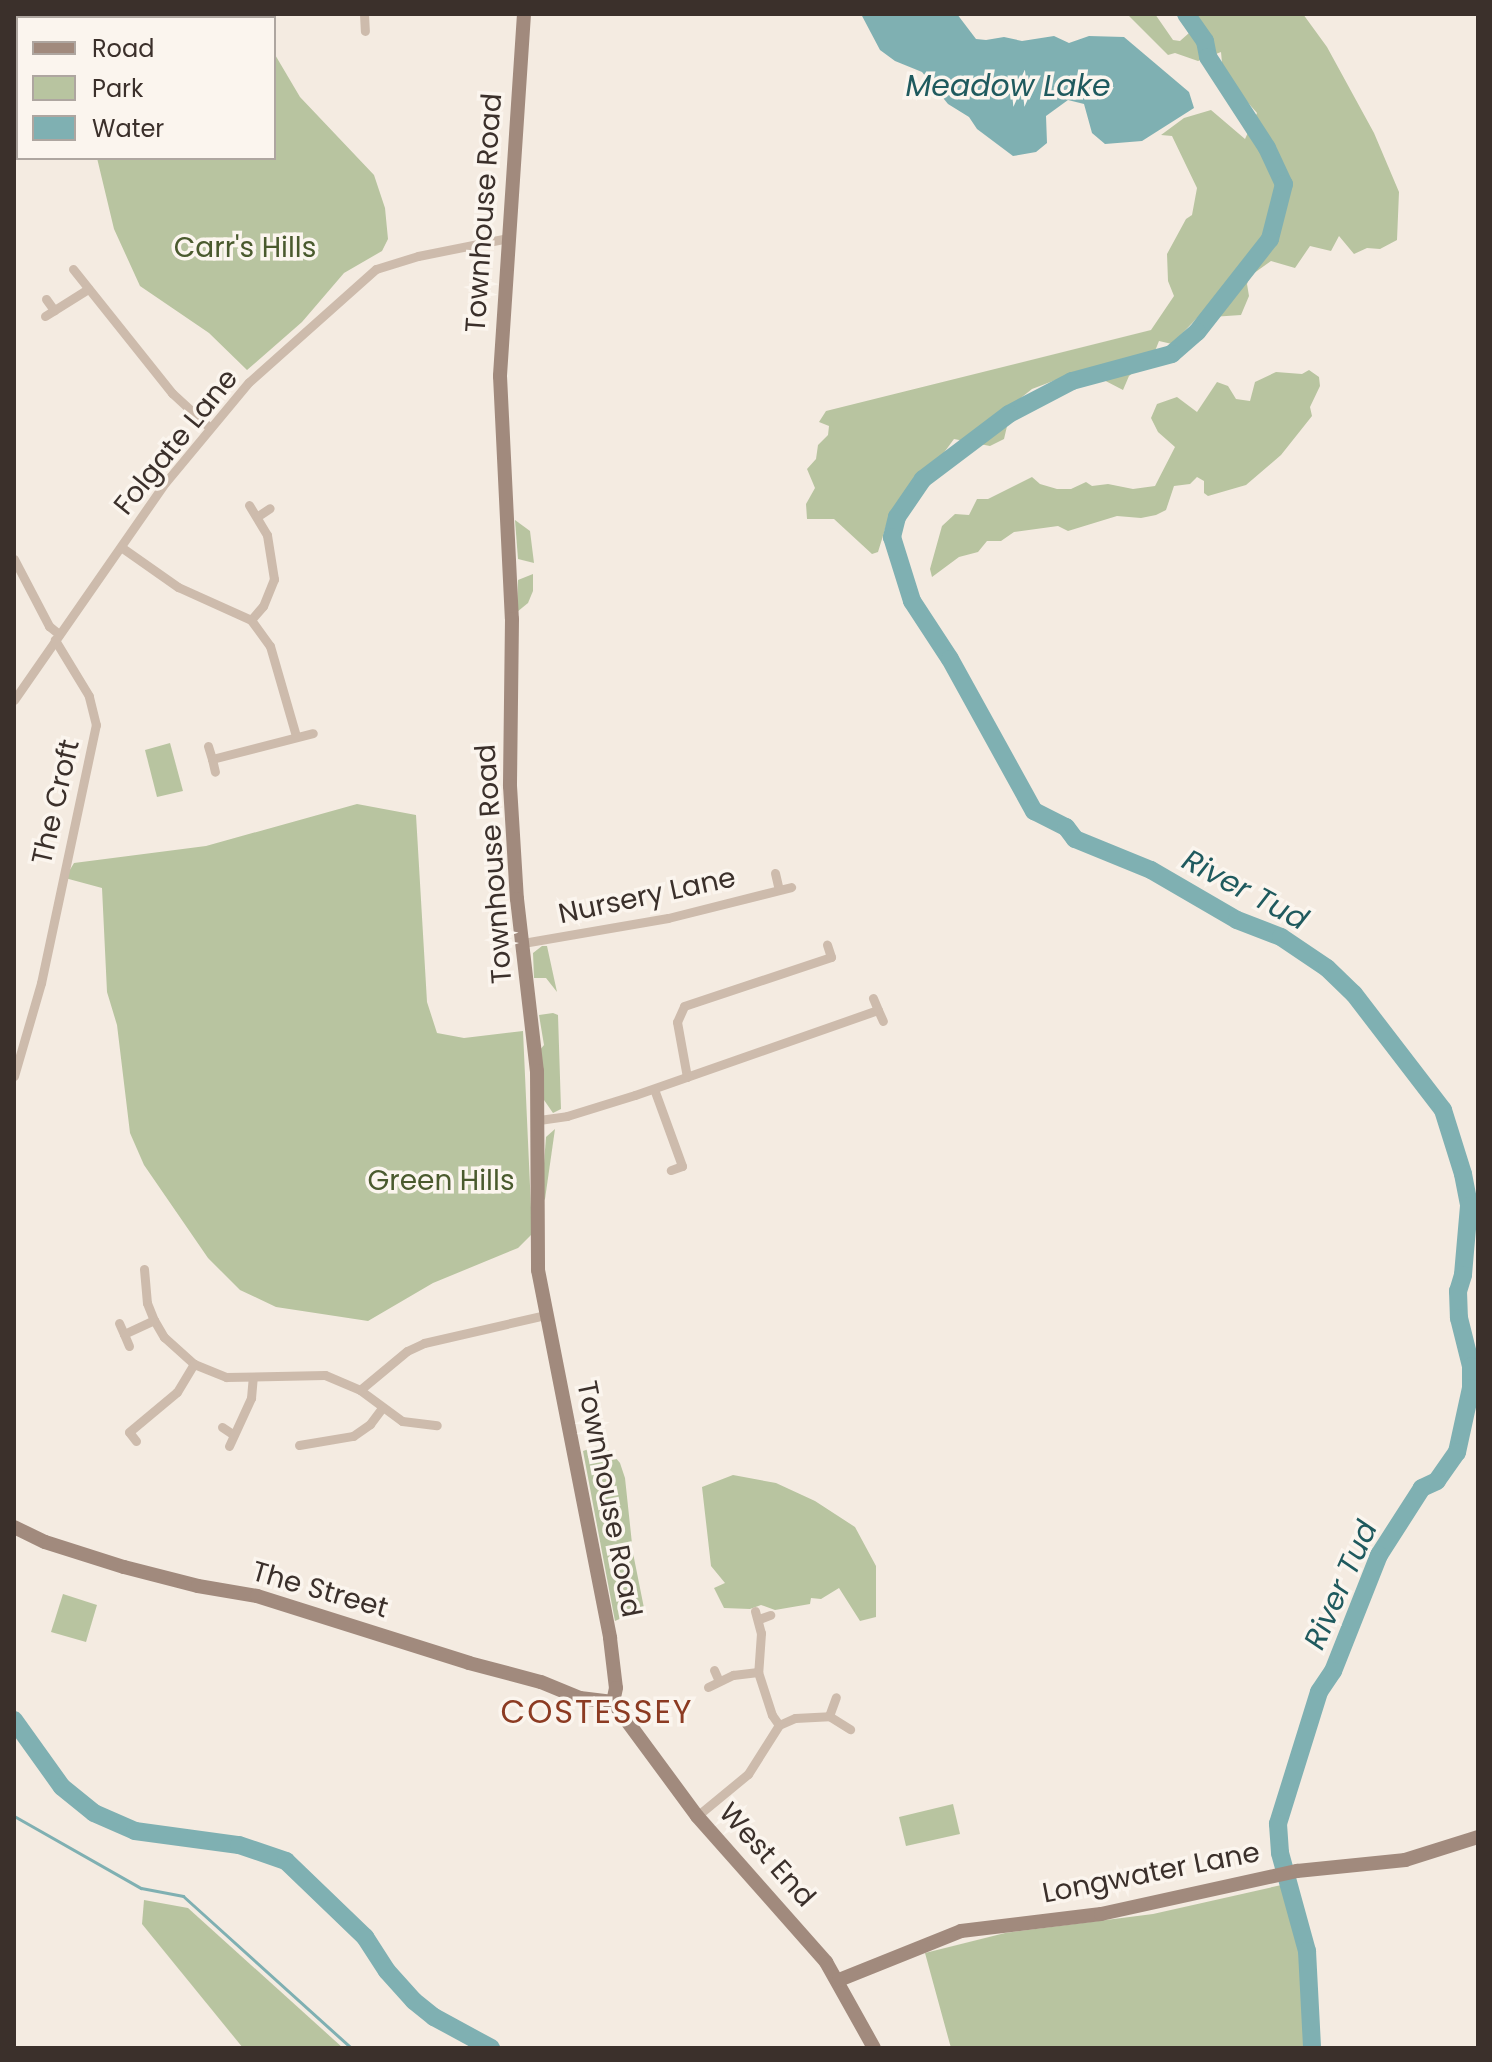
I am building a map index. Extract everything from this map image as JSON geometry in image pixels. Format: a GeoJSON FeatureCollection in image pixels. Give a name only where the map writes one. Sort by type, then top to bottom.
{"type":"FeatureCollection","features":[{"type":"Feature","properties":{"kind":"street"},"geometry":{"type":"LineString","coordinates":[[364,14],[365,31]]}},
{"type":"Feature","properties":{"kind":"street","name":"Townhouse Road"},"geometry":{"type":"LineString","coordinates":[[524,14],[508,238],[500,414],[512,594],[510,786],[539,1120],[537,1230],[545,1315],[610,1638],[616,1688],[613,1702]]}},
{"type":"Feature","properties":{"kind":"street","name":"Folgate Lane"},"geometry":{"type":"LineString","coordinates":[[14,700],[209,427],[249,382],[365,276],[384,265],[508,238]]}},
{"type":"Feature","properties":{"kind":"street"},"geometry":{"type":"LineString","coordinates":[[73,269],[172,393],[209,427]]}},
{"type":"Feature","properties":{"kind":"street"},"geometry":{"type":"LineString","coordinates":[[46,299],[50,313],[88,289]]}},
{"type":"Feature","properties":{"kind":"street"},"geometry":{"type":"LineString","coordinates":[[249,505],[258,516],[273,557],[274,579],[263,606],[251,620]]}},
{"type":"Feature","properties":{"kind":"street"},"geometry":{"type":"LineString","coordinates":[[258,516],[270,508]]}},
{"type":"Feature","properties":{"kind":"street"},"geometry":{"type":"LineString","coordinates":[[121,547],[178,587],[251,620],[270,646],[296,736]]}},
{"type":"Feature","properties":{"kind":"street","name":"The Croft"},"geometry":{"type":"LineString","coordinates":[[14,559],[89,696],[96,725],[41,983],[14,1076]]}},
{"type":"Feature","properties":{"kind":"street"},"geometry":{"type":"LineString","coordinates":[[212,759],[313,733]]}},
{"type":"Feature","properties":{"kind":"street"},"geometry":{"type":"LineString","coordinates":[[208,746],[215,772]]}},
{"type":"Feature","properties":{"kind":"street","name":"Nursery Lane"},"geometry":{"type":"LineString","coordinates":[[775,873],[779,890]]}},
{"type":"Feature","properties":{"kind":"street","name":"Nursery Lane"},"geometry":{"type":"LineString","coordinates":[[523,943],[668,918],[791,887]]}},
{"type":"Feature","properties":{"kind":"street"},"geometry":{"type":"LineString","coordinates":[[687,1077],[677,1022],[684,1006],[831,957],[827,945]]}},
{"type":"Feature","properties":{"kind":"street"},"geometry":{"type":"LineString","coordinates":[[873,998],[883,1021]]}},
{"type":"Feature","properties":{"kind":"street"},"geometry":{"type":"LineString","coordinates":[[539,1120],[567,1116],[654,1089],[878,1010]]}},
{"type":"Feature","properties":{"kind":"street"},"geometry":{"type":"LineString","coordinates":[[654,1089],[686,1164],[671,1170]]}},
{"type":"Feature","properties":{"kind":"street"},"geometry":{"type":"LineString","coordinates":[[144,1269],[147,1303],[154,1320],[164,1337],[194,1364],[226,1377],[325,1375],[360,1390],[402,1421],[437,1425]]}},
{"type":"Feature","properties":{"kind":"street"},"geometry":{"type":"LineString","coordinates":[[360,1390],[407,1351],[424,1343],[545,1315]]}},
{"type":"Feature","properties":{"kind":"street"},"geometry":{"type":"LineString","coordinates":[[124,1334],[154,1320]]}},
{"type":"Feature","properties":{"kind":"street"},"geometry":{"type":"LineString","coordinates":[[119,1323],[129,1346]]}},
{"type":"Feature","properties":{"kind":"street"},"geometry":{"type":"LineString","coordinates":[[136,1441],[126,1428],[177,1392],[194,1364]]}},
{"type":"Feature","properties":{"kind":"street"},"geometry":{"type":"LineString","coordinates":[[229,1446],[251,1398],[253,1377]]}},
{"type":"Feature","properties":{"kind":"street"},"geometry":{"type":"LineString","coordinates":[[299,1445],[353,1436],[370,1424],[382,1408]]}},
{"type":"Feature","properties":{"kind":"street"},"geometry":{"type":"LineString","coordinates":[[222,1427],[234,1435]]}},
{"type":"Feature","properties":{"kind":"street"},"geometry":{"type":"LineString","coordinates":[[310,1444],[312,1455]]}},
{"type":"Feature","properties":{"kind":"street","name":"The Street"},"geometry":{"type":"LineString","coordinates":[[14,1527],[45,1542],[124,1567],[198,1586],[257,1596],[469,1663],[541,1682],[580,1698],[613,1702]]}},
{"type":"Feature","properties":{"kind":"street"},"geometry":{"type":"LineString","coordinates":[[770,1615],[757,1615],[758,1672],[772,1715],[779,1725]]}},
{"type":"Feature","properties":{"kind":"street"},"geometry":{"type":"LineString","coordinates":[[714,1670],[719,1681]]}},
{"type":"Feature","properties":{"kind":"street"},"geometry":{"type":"LineString","coordinates":[[708,1687],[719,1681],[758,1672]]}},
{"type":"Feature","properties":{"kind":"street"},"geometry":{"type":"LineString","coordinates":[[829,1716],[836,1697]]}},
{"type":"Feature","properties":{"kind":"street","name":"West End"},"geometry":{"type":"LineString","coordinates":[[613,1702],[697,1816],[779,1905],[839,1980],[874,2048]]}},
{"type":"Feature","properties":{"kind":"street"},"geometry":{"type":"LineString","coordinates":[[697,1816],[748,1774],[779,1725],[795,1718],[829,1716],[850,1729]]}},
{"type":"Feature","properties":{"kind":"street","name":"Longwater Lane"},"geometry":{"type":"LineString","coordinates":[[839,1980],[961,1931],[1101,1914],[1297,1871],[1405,1860],[1478,1837]]}},
{"type":"Feature","properties":{"kind":"green space"},"geometry":{"type":"Polygon","coordinates":[[[257,14],[258,16],[69,16],[257,14]]]}},
{"type":"Feature","properties":{"kind":"green space"},"geometry":{"type":"Polygon","coordinates":[[[1127,14],[1155,14],[1173,40],[1180,41],[1189,33],[1185,14],[1303,14],[1327,47],[1374,133],[1399,192],[1397,240],[1380,249],[1367,248],[1354,254],[1339,236],[1331,251],[1310,246],[1295,268],[1271,261],[1250,276],[1247,284],[1249,296],[1241,315],[1197,318],[1172,344],[1159,341],[1153,356],[1129,376],[1123,390],[1096,376],[1074,373],[1032,389],[1012,405],[1004,439],[990,446],[954,439],[937,462],[917,477],[890,513],[878,552],[872,554],[834,519],[807,519],[806,504],[815,488],[807,469],[816,459],[818,445],[828,435],[829,426],[819,422],[826,411],[1151,330],[1174,296],[1168,281],[1167,254],[1186,219],[1192,215],[1197,188],[1172,136],[1161,135],[1184,118],[1211,110],[1245,139],[1257,113],[1223,74],[1221,52],[1198,61],[1175,53],[1168,55],[1127,14]]]}},
{"type":"Feature","properties":{"kind":"green space","name":"Carr's Hills"},"geometry":{"type":"Polygon","coordinates":[[[276,56],[300,97],[374,175],[385,208],[388,239],[382,251],[344,273],[302,322],[247,370],[209,333],[140,286],[114,229],[97,160],[276,160],[276,56]]]}},
{"type":"Feature","properties":{"kind":"green space"},"geometry":{"type":"Polygon","coordinates":[[[1309,370],[1319,377],[1320,386],[1310,407],[1312,416],[1281,455],[1246,485],[1208,496],[1204,493],[1204,481],[1197,477],[1190,484],[1174,486],[1166,510],[1156,515],[1141,518],[1117,516],[1068,531],[1058,526],[1014,532],[1001,541],[987,541],[978,552],[959,557],[932,577],[930,569],[942,526],[955,514],[969,515],[977,499],[988,499],[1032,477],[1040,484],[1057,489],[1071,489],[1086,482],[1092,486],[1108,484],[1133,489],[1155,486],[1175,447],[1158,432],[1151,418],[1157,404],[1177,397],[1197,412],[1217,382],[1228,386],[1236,399],[1250,401],[1255,382],[1276,372],[1302,374],[1309,370]]]}},
{"type":"Feature","properties":{"kind":"green space"},"geometry":{"type":"Polygon","coordinates":[[[515,520],[530,531],[534,563],[518,559],[515,520]]]}},
{"type":"Feature","properties":{"kind":"green space"},"geometry":{"type":"Polygon","coordinates":[[[533,574],[533,591],[528,603],[517,612],[518,580],[533,574]]]}},
{"type":"Feature","properties":{"kind":"green space"},"geometry":{"type":"Polygon","coordinates":[[[170,743],[183,791],[157,797],[145,750],[170,743]]]}},
{"type":"Feature","properties":{"kind":"green space","name":"Green Hills"},"geometry":{"type":"Polygon","coordinates":[[[357,804],[416,815],[427,1002],[437,1033],[464,1038],[523,1031],[531,1208],[531,1235],[518,1248],[433,1283],[368,1321],[276,1307],[240,1290],[208,1258],[144,1165],[130,1133],[117,1025],[107,992],[102,888],[65,878],[74,863],[206,846],[357,804]]]}},
{"type":"Feature","properties":{"kind":"green space"},"geometry":{"type":"Polygon","coordinates":[[[547,946],[557,992],[546,978],[534,978],[533,953],[547,946]]]}},
{"type":"Feature","properties":{"kind":"green space"},"geometry":{"type":"Polygon","coordinates":[[[539,1015],[558,1015],[561,1109],[553,1113],[544,1100],[539,1051],[544,1045],[539,1015]]]}},
{"type":"Feature","properties":{"kind":"green space"},"geometry":{"type":"Polygon","coordinates":[[[555,1129],[545,1199],[541,1203],[546,1137],[555,1129]]]}},
{"type":"Feature","properties":{"kind":"green space"},"geometry":{"type":"Polygon","coordinates":[[[597,1446],[610,1451],[620,1463],[625,1478],[633,1553],[644,1608],[615,1621],[583,1451],[597,1446]]]}},
{"type":"Feature","properties":{"kind":"green space"},"geometry":{"type":"Polygon","coordinates":[[[733,1475],[776,1483],[815,1501],[855,1527],[876,1566],[876,1617],[860,1621],[839,1588],[821,1599],[811,1598],[810,1604],[775,1610],[761,1605],[750,1609],[724,1608],[714,1588],[725,1583],[711,1566],[702,1487],[733,1475]]]}},
{"type":"Feature","properties":{"kind":"green space"},"geometry":{"type":"Polygon","coordinates":[[[63,1594],[97,1605],[86,1642],[51,1632],[63,1594]]]}},
{"type":"Feature","properties":{"kind":"green space"},"geometry":{"type":"Polygon","coordinates":[[[953,1804],[960,1834],[906,1846],[899,1817],[953,1804]]]}},
{"type":"Feature","properties":{"kind":"green space"},"geometry":{"type":"Polygon","coordinates":[[[1286,1884],[1304,1953],[1305,2048],[951,2048],[925,1953],[1005,1933],[1153,1914],[1286,1884]]]}},
{"type":"Feature","properties":{"kind":"green space"},"geometry":{"type":"Polygon","coordinates":[[[144,1900],[188,1908],[343,2048],[243,2048],[142,1924],[144,1900]]]}},
{"type":"Feature","properties":{"kind":"water","name":"Meadow Lake"},"geometry":{"type":"Polygon","coordinates":[[[861,14],[957,14],[976,39],[986,40],[1004,37],[1022,41],[1054,36],[1069,43],[1089,36],[1124,37],[1189,92],[1194,108],[1142,141],[1105,144],[1092,133],[1084,104],[1068,100],[1046,116],[1047,143],[1036,152],[1013,156],[977,129],[969,117],[948,104],[922,72],[895,61],[880,50],[861,14]]]}},
{"type":"Feature","properties":{"kind":"waterway","name":"River Tud"},"geometry":{"type":"LineString","coordinates":[[1186,14],[1205,41],[1208,57],[1267,148],[1284,184],[1270,239],[1197,332],[1172,354],[1072,381],[1009,414],[923,479],[897,517],[892,537],[912,601],[950,659],[1034,811],[1066,827],[1075,839],[1151,870],[1237,920],[1281,937],[1327,968],[1354,994],[1443,1110],[1463,1174],[1469,1206],[1463,1275],[1458,1291],[1459,1318],[1471,1366],[1471,1388],[1457,1452],[1437,1481],[1422,1488],[1379,1555],[1333,1671],[1319,1692],[1278,1824],[1280,1853],[1307,1951],[1312,2048]]}},
{"type":"Feature","properties":{"kind":"waterway"},"geometry":{"type":"LineString","coordinates":[[14,1720],[62,1787],[94,1813],[135,1831],[239,1845],[286,1861],[365,1937],[387,1971],[414,2001],[434,2017],[491,2048]]}},
{"type":"Feature","properties":{"kind":"waterway"},"geometry":{"type":"LineString","coordinates":[[14,1816],[141,1888],[183,1896],[351,2048]]}},
{"type":"Feature","properties":{"kind":"district","name":"COSTESSEY"},"geometry":{"type":"Point","coordinates":[597,1712]}}]}
